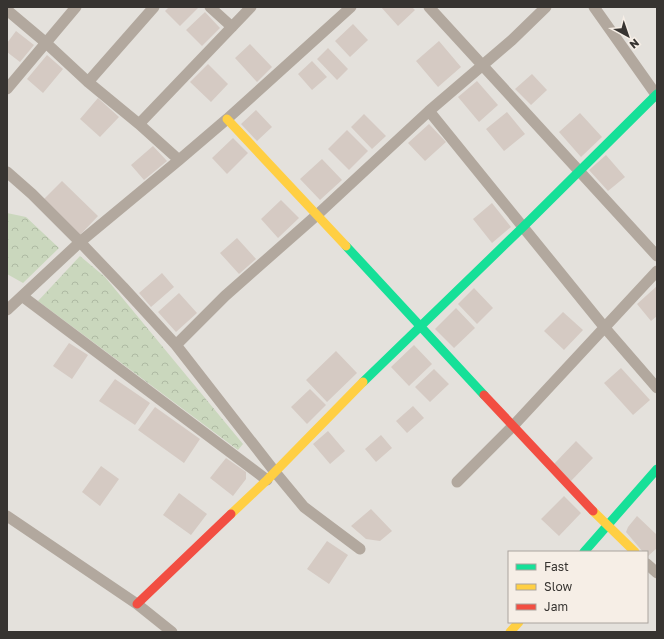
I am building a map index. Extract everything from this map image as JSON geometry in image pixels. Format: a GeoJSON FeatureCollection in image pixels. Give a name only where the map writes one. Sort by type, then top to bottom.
{"type":"FeatureCollection","features":[{"type":"Feature","properties":{"kind":"street"},"geometry":{"type":"LineString","coordinates":[[7,89],[76,7]]}},
{"type":"Feature","properties":{"kind":"street"},"geometry":{"type":"LineString","coordinates":[[88,82],[154,7]]}},
{"type":"Feature","properties":{"kind":"street"},"geometry":{"type":"LineString","coordinates":[[210,7],[232,28]]}},
{"type":"Feature","properties":{"kind":"street"},"geometry":{"type":"LineString","coordinates":[[139,124],[251,7]]}},
{"type":"Feature","properties":{"kind":"street"},"geometry":{"type":"LineString","coordinates":[[7,310],[80,242],[227,119],[350,7]]}},
{"type":"Feature","properties":{"kind":"street"},"geometry":{"type":"LineString","coordinates":[[429,7],[657,256]]}},
{"type":"Feature","properties":{"kind":"street"},"geometry":{"type":"LineString","coordinates":[[176,345],[225,296],[318,214],[429,111],[512,40],[546,7]]}},
{"type":"Feature","properties":{"kind":"street"},"geometry":{"type":"LineString","coordinates":[[137,604],[267,480],[364,381],[657,95],[594,7]]}},
{"type":"Feature","properties":{"kind":"street"},"geometry":{"type":"LineString","coordinates":[[7,10],[179,160]]}},
{"type":"Feature","properties":{"kind":"street"},"geometry":{"type":"LineString","coordinates":[[429,111],[605,328],[657,388]]}},
{"type":"Feature","properties":{"kind":"street"},"geometry":{"type":"LineString","coordinates":[[227,119],[318,214],[513,426],[608,526],[634,551]]}},
{"type":"Feature","properties":{"kind":"street"},"geometry":{"type":"LineString","coordinates":[[7,172],[32,194],[80,242],[176,345],[304,507],[360,549]]}},
{"type":"Feature","properties":{"kind":"street"},"geometry":{"type":"LineString","coordinates":[[456,482],[513,426],[657,271]]}},
{"type":"Feature","properties":{"kind":"street"},"geometry":{"type":"LineString","coordinates":[[22,296],[267,480]]}},
{"type":"Feature","properties":{"kind":"street"},"geometry":{"type":"LineString","coordinates":[[585,551],[657,468]]}},
{"type":"Feature","properties":{"kind":"street"},"geometry":{"type":"LineString","coordinates":[[7,516],[137,604],[172,632]]}},
{"type":"Feature","properties":{"kind":"street"},"geometry":{"type":"LineString","coordinates":[[648,565],[657,573]]}},
{"type":"Feature","properties":{"kind":"green space"},"geometry":{"type":"Polygon","coordinates":[[[7,213],[26,217],[59,248],[23,283],[7,274],[7,213]]]}},
{"type":"Feature","properties":{"kind":"green space"},"geometry":{"type":"Polygon","coordinates":[[[80,256],[105,277],[243,444],[238,450],[38,301],[80,256]]]}},
{"type":"Feature","properties":{"kind":"building"},"geometry":{"type":"Polygon","coordinates":[[[169,7],[199,7],[180,26],[165,11],[169,7]]]}},
{"type":"Feature","properties":{"kind":"building"},"geometry":{"type":"Polygon","coordinates":[[[381,7],[412,7],[415,10],[398,26],[381,7]]]}},
{"type":"Feature","properties":{"kind":"building"},"geometry":{"type":"Polygon","coordinates":[[[205,12],[220,28],[202,46],[186,30],[205,12]]]}},
{"type":"Feature","properties":{"kind":"building"},"geometry":{"type":"Polygon","coordinates":[[[353,24],[368,40],[350,57],[335,41],[353,24]]]}},
{"type":"Feature","properties":{"kind":"building"},"geometry":{"type":"Polygon","coordinates":[[[16,31],[34,45],[20,62],[7,52],[7,43],[16,31]]]}},
{"type":"Feature","properties":{"kind":"building"},"geometry":{"type":"Polygon","coordinates":[[[439,41],[461,67],[438,87],[416,61],[439,41]]]}},
{"type":"Feature","properties":{"kind":"building"},"geometry":{"type":"Polygon","coordinates":[[[250,44],[272,67],[257,82],[235,58],[250,44]]]}},
{"type":"Feature","properties":{"kind":"building"},"geometry":{"type":"Polygon","coordinates":[[[328,48],[348,69],[337,80],[317,59],[328,48]]]}},
{"type":"Feature","properties":{"kind":"building"},"geometry":{"type":"Polygon","coordinates":[[[47,55],[63,69],[43,93],[27,79],[47,55]]]}},
{"type":"Feature","properties":{"kind":"building"},"geometry":{"type":"Polygon","coordinates":[[[312,61],[327,77],[312,90],[298,74],[312,61]]]}},
{"type":"Feature","properties":{"kind":"building"},"geometry":{"type":"Polygon","coordinates":[[[208,64],[228,84],[211,102],[190,82],[208,64]]]}},
{"type":"Feature","properties":{"kind":"building"},"geometry":{"type":"Polygon","coordinates":[[[532,74],[547,90],[531,105],[515,89],[532,74]]]}},
{"type":"Feature","properties":{"kind":"building"},"geometry":{"type":"Polygon","coordinates":[[[477,81],[498,105],[479,122],[458,97],[477,81]]]}},
{"type":"Feature","properties":{"kind":"building"},"geometry":{"type":"Polygon","coordinates":[[[98,98],[119,117],[100,137],[80,119],[98,98]]]}},
{"type":"Feature","properties":{"kind":"building"},"geometry":{"type":"Polygon","coordinates":[[[256,110],[272,127],[257,141],[241,124],[256,110]]]}},
{"type":"Feature","properties":{"kind":"building"},"geometry":{"type":"Polygon","coordinates":[[[507,112],[525,134],[504,151],[486,129],[507,112]]]}},
{"type":"Feature","properties":{"kind":"building"},"geometry":{"type":"Polygon","coordinates":[[[580,113],[602,137],[581,157],[559,132],[580,113]]]}},
{"type":"Feature","properties":{"kind":"building"},"geometry":{"type":"Polygon","coordinates":[[[364,114],[386,136],[372,149],[351,127],[364,114]]]}},
{"type":"Feature","properties":{"kind":"building"},"geometry":{"type":"Polygon","coordinates":[[[429,124],[446,142],[425,161],[408,143],[429,124]]]}},
{"type":"Feature","properties":{"kind":"building"},"geometry":{"type":"Polygon","coordinates":[[[347,130],[368,151],[349,170],[328,149],[347,130]]]}},
{"type":"Feature","properties":{"kind":"building"},"geometry":{"type":"Polygon","coordinates":[[[233,138],[248,153],[227,174],[212,158],[233,138]]]}},
{"type":"Feature","properties":{"kind":"building"},"geometry":{"type":"Polygon","coordinates":[[[153,146],[167,161],[144,180],[131,165],[153,146]]]}},
{"type":"Feature","properties":{"kind":"building"},"geometry":{"type":"Polygon","coordinates":[[[606,155],[625,177],[608,191],[589,170],[606,155]]]}},
{"type":"Feature","properties":{"kind":"building"},"geometry":{"type":"Polygon","coordinates":[[[322,159],[342,180],[320,200],[300,179],[322,159]]]}},
{"type":"Feature","properties":{"kind":"building"},"geometry":{"type":"Polygon","coordinates":[[[62,181],[98,216],[80,235],[43,200],[62,181]]]}},
{"type":"Feature","properties":{"kind":"building"},"geometry":{"type":"Polygon","coordinates":[[[281,200],[299,218],[278,238],[261,219],[281,200]]]}},
{"type":"Feature","properties":{"kind":"building"},"geometry":{"type":"Polygon","coordinates":[[[492,203],[511,227],[492,243],[473,219],[492,203]]]}},
{"type":"Feature","properties":{"kind":"building"},"geometry":{"type":"Polygon","coordinates":[[[237,238],[256,259],[239,274],[220,253],[237,238]]]}},
{"type":"Feature","properties":{"kind":"building"},"geometry":{"type":"Polygon","coordinates":[[[162,273],[174,287],[151,307],[139,293],[162,273]]]}},
{"type":"Feature","properties":{"kind":"building"},"geometry":{"type":"Polygon","coordinates":[[[657,286],[657,316],[651,321],[637,304],[657,286]]]}},
{"type":"Feature","properties":{"kind":"building"},"geometry":{"type":"Polygon","coordinates":[[[474,288],[493,308],[477,324],[458,304],[474,288]]]}},
{"type":"Feature","properties":{"kind":"building"},"geometry":{"type":"Polygon","coordinates":[[[179,293],[197,313],[176,332],[158,312],[179,293]]]}},
{"type":"Feature","properties":{"kind":"building"},"geometry":{"type":"Polygon","coordinates":[[[456,308],[475,328],[454,348],[435,329],[456,308]]]}},
{"type":"Feature","properties":{"kind":"building"},"geometry":{"type":"Polygon","coordinates":[[[563,312],[583,330],[564,350],[544,331],[563,312]]]}},
{"type":"Feature","properties":{"kind":"building"},"geometry":{"type":"Polygon","coordinates":[[[69,343],[88,355],[72,379],[53,366],[69,343]]]}},
{"type":"Feature","properties":{"kind":"building"},"geometry":{"type":"Polygon","coordinates":[[[414,345],[432,364],[409,386],[391,367],[414,345]]]}},
{"type":"Feature","properties":{"kind":"building"},"geometry":{"type":"Polygon","coordinates":[[[336,351],[357,373],[327,402],[306,380],[336,351]]]}},
{"type":"Feature","properties":{"kind":"building"},"geometry":{"type":"Polygon","coordinates":[[[621,368],[650,400],[633,415],[604,383],[621,368]]]}},
{"type":"Feature","properties":{"kind":"building"},"geometry":{"type":"Polygon","coordinates":[[[434,369],[449,384],[430,402],[415,387],[434,369]]]}},
{"type":"Feature","properties":{"kind":"building"},"geometry":{"type":"Polygon","coordinates":[[[115,379],[150,403],[135,425],[99,401],[115,379]]]}},
{"type":"Feature","properties":{"kind":"building"},"geometry":{"type":"Polygon","coordinates":[[[310,389],[326,405],[307,424],[291,407],[310,389]]]}},
{"type":"Feature","properties":{"kind":"building"},"geometry":{"type":"Polygon","coordinates":[[[413,406],[424,418],[407,433],[396,421],[413,406]]]}},
{"type":"Feature","properties":{"kind":"building"},"geometry":{"type":"Polygon","coordinates":[[[155,407],[200,439],[184,463],[138,430],[155,407]]]}},
{"type":"Feature","properties":{"kind":"building"},"geometry":{"type":"Polygon","coordinates":[[[328,431],[345,451],[330,464],[313,444],[328,431]]]}},
{"type":"Feature","properties":{"kind":"building"},"geometry":{"type":"Polygon","coordinates":[[[381,435],[392,448],[376,462],[365,449],[381,435]]]}},
{"type":"Feature","properties":{"kind":"building"},"geometry":{"type":"Polygon","coordinates":[[[576,441],[593,458],[571,481],[554,464],[576,441]]]}},
{"type":"Feature","properties":{"kind":"building"},"geometry":{"type":"Polygon","coordinates":[[[226,458],[246,472],[246,479],[233,496],[210,478],[226,458]]]}},
{"type":"Feature","properties":{"kind":"building"},"geometry":{"type":"Polygon","coordinates":[[[101,466],[119,479],[100,506],[82,492],[101,466]]]}},
{"type":"Feature","properties":{"kind":"building"},"geometry":{"type":"Polygon","coordinates":[[[179,493],[207,514],[191,535],[163,515],[179,493]]]}},
{"type":"Feature","properties":{"kind":"building"},"geometry":{"type":"Polygon","coordinates":[[[564,496],[581,513],[559,536],[541,519],[564,496]]]}},
{"type":"Feature","properties":{"kind":"building"},"geometry":{"type":"Polygon","coordinates":[[[371,509],[392,531],[380,541],[366,539],[351,526],[371,509]]]}},
{"type":"Feature","properties":{"kind":"building"},"geometry":{"type":"Polygon","coordinates":[[[637,516],[657,535],[657,548],[648,556],[648,551],[642,551],[626,532],[637,516]]]}},
{"type":"Feature","properties":{"kind":"building"},"geometry":{"type":"Polygon","coordinates":[[[327,541],[348,555],[329,584],[307,569],[327,541]]]}},
{"type":"Feature","properties":{"kind":"traffic: fast"},"geometry":{"type":"LineString","coordinates":[[363,382],[523,227],[657,94]]}},
{"type":"Feature","properties":{"kind":"traffic: fast"},"geometry":{"type":"LineString","coordinates":[[346,246],[484,395]]}},
{"type":"Feature","properties":{"kind":"traffic: fast"},"geometry":{"type":"LineString","coordinates":[[585,551],[657,469]]}},
{"type":"Feature","properties":{"kind":"traffic: slow"},"geometry":{"type":"LineString","coordinates":[[227,119],[346,246]]}},
{"type":"Feature","properties":{"kind":"traffic: slow"},"geometry":{"type":"LineString","coordinates":[[231,514],[267,480],[363,382]]}},
{"type":"Feature","properties":{"kind":"traffic: slow"},"geometry":{"type":"LineString","coordinates":[[593,511],[634,551]]}},
{"type":"Feature","properties":{"kind":"traffic: slow"},"geometry":{"type":"LineString","coordinates":[[510,632],[518,623]]}},
{"type":"Feature","properties":{"kind":"traffic: jam"},"geometry":{"type":"LineString","coordinates":[[484,395],[593,511]]}},
{"type":"Feature","properties":{"kind":"traffic: jam"},"geometry":{"type":"LineString","coordinates":[[137,604],[231,514]]}}]}
